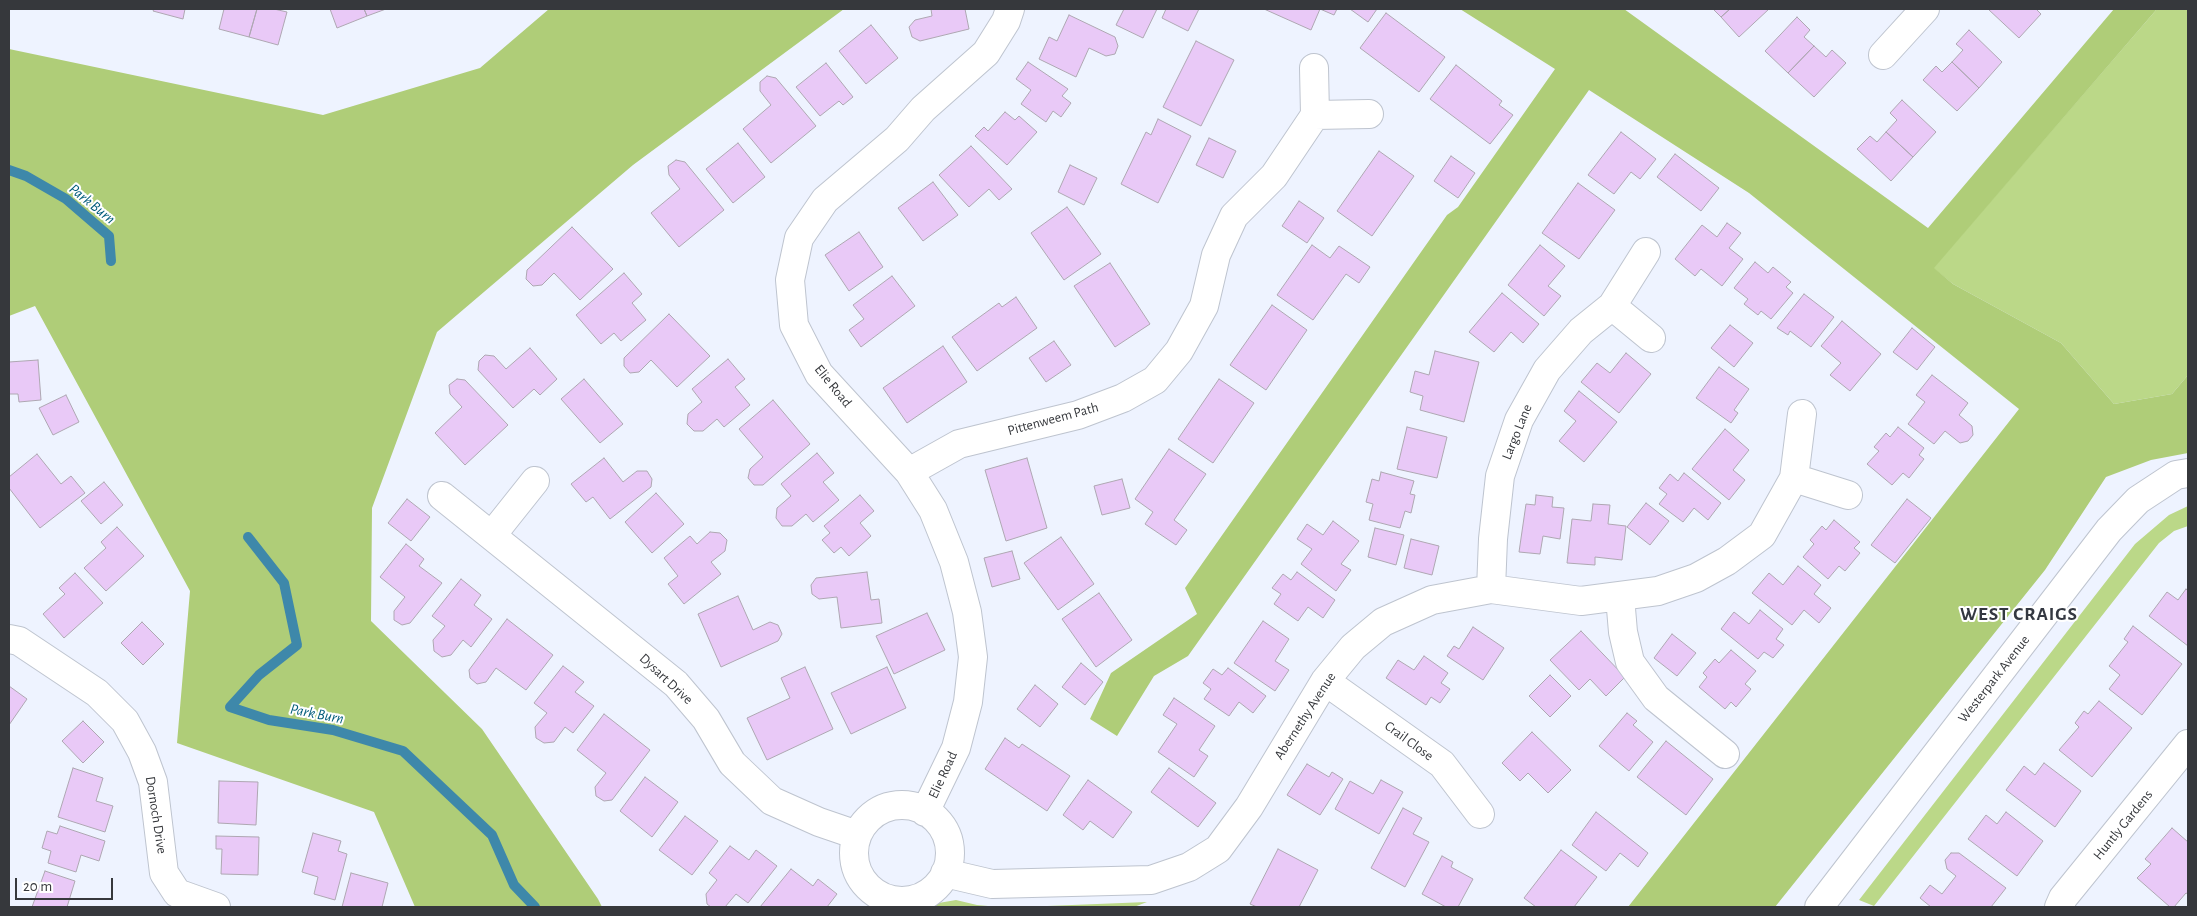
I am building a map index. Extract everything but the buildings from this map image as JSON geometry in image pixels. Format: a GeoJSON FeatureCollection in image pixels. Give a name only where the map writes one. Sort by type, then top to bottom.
{"type":"FeatureCollection","features":[{"type":"Feature","properties":{"kind":"street","name":"Elie Road"},"geometry":{"type":"LineString","coordinates":[[925,812],[956,748],[968,702],[973,657],[967,612],[954,562],[933,510],[908,472],[819,374],[794,326],[790,280],[800,238],[825,200],[897,138],[929,103],[986,53],[1006,21],[1010,9]]}},
{"type":"Feature","properties":{"kind":"street"},"geometry":{"type":"LineString","coordinates":[[1883,55],[1925,9]]}},
{"type":"Feature","properties":{"kind":"street"},"geometry":{"type":"LineString","coordinates":[[1314,68],[1315,115],[1369,114]]}},
{"type":"Feature","properties":{"kind":"street","name":"Pittenweem Path"},"geometry":{"type":"LineString","coordinates":[[908,472],[959,444],[1078,415],[1123,398],[1154,380],[1180,351],[1204,306],[1216,255],[1234,216],[1274,176],[1315,115]]}},
{"type":"Feature","properties":{"kind":"street","name":"Largo Lane"},"geometry":{"type":"LineString","coordinates":[[1491,589],[1493,539],[1500,476],[1519,420],[1547,370],[1581,331],[1612,306],[1646,252]]}},
{"type":"Feature","properties":{"kind":"street"},"geometry":{"type":"LineString","coordinates":[[1612,306],[1651,338]]}},
{"type":"Feature","properties":{"kind":"street","name":"Abernethy Avenue"},"geometry":{"type":"LineString","coordinates":[[945,873],[992,884],[1002,884],[1151,880],[1189,867],[1218,850],[1248,807],[1325,681],[1353,647],[1383,622],[1432,600],[1491,589],[1581,601],[1620,597],[1658,590],[1696,578],[1727,561],[1762,535],[1794,478],[1802,414]]}},
{"type":"Feature","properties":{"kind":"street","name":"Westerpark Avenue"},"geometry":{"type":"LineString","coordinates":[[1819,907],[2109,530],[2138,500],[2176,475],[2188,473]]}},
{"type":"Feature","properties":{"kind":"street"},"geometry":{"type":"LineString","coordinates":[[1794,478],[1848,495]]}},
{"type":"Feature","properties":{"kind":"street"},"geometry":{"type":"LineString","coordinates":[[492,534],[535,482]]}},
{"type":"Feature","properties":{"kind":"street","name":"Dysart Drive"},"geometry":{"type":"LineString","coordinates":[[442,496],[492,534],[676,684],[706,718],[732,763],[772,801],[818,822],[857,836]]}},
{"type":"Feature","properties":{"kind":"street"},"geometry":{"type":"LineString","coordinates":[[1620,597],[1623,632],[1630,662],[1656,698],[1725,754]]}},
{"type":"Feature","properties":{"kind":"street","name":"Dornoch Drive"},"geometry":{"type":"LineString","coordinates":[[9,639],[19,641],[97,693],[125,721],[142,752],[153,782],[164,873],[177,893],[216,907]]}},
{"type":"Feature","properties":{"kind":"street","name":"Crail Close"},"geometry":{"type":"LineString","coordinates":[[1325,681],[1442,764],[1480,814]]}},
{"type":"Feature","properties":{"kind":"street","name":"Huntly Gardens"},"geometry":{"type":"LineString","coordinates":[[2059,907],[2063,898],[2188,744]]}},
{"type":"Feature","properties":{"kind":"street","name":"Elie Road"},"geometry":{"type":"LineString","coordinates":[[895,806],[912,806],[934,818],[945,831],[950,847],[949,865],[942,880],[930,892],[916,900],[885,903],[860,878],[854,862],[857,836],[866,821],[879,811],[895,806]]}},
{"type":"Feature","properties":{"kind":"green space"},"geometry":{"type":"Polygon","coordinates":[[[549,9],[844,9],[633,165],[437,332],[372,508],[371,621],[482,729],[602,907],[415,907],[374,812],[177,743],[190,591],[35,306],[9,316],[9,49],[323,115],[480,68],[549,9]]]}},
{"type":"Feature","properties":{"kind":"green space"},"geometry":{"type":"Polygon","coordinates":[[[1460,9],[1624,9],[1928,228],[2114,9],[2157,9],[1934,268],[1953,284],[2061,343],[2114,404],[2172,394],[2188,375],[2188,453],[2151,460],[2106,477],[2045,570],[1775,907],[1628,907],[2019,409],[1749,193],[1589,90],[1188,656],[1154,676],[1117,736],[1090,719],[1111,673],[1197,614],[1185,588],[1447,215],[1458,207],[1555,69],[1460,9]]]}},
{"type":"Feature","properties":{"kind":"green space"},"geometry":{"type":"Polygon","coordinates":[[[2157,9],[2188,9],[2188,375],[2172,394],[2114,404],[2061,343],[1953,284],[1933,268],[2157,9]]]}},
{"type":"Feature","properties":{"kind":"green space"},"geometry":{"type":"Polygon","coordinates":[[[2188,506],[2188,526],[2174,531],[2159,543],[1874,906],[1859,900],[2135,544],[2169,515],[2188,506]]]}},
{"type":"Feature","properties":{"kind":"green space"},"geometry":{"type":"Polygon","coordinates":[[[956,900],[977,905],[999,907],[929,907],[933,904],[956,900]]]}},
{"type":"Feature","properties":{"kind":"green space"},"geometry":{"type":"Polygon","coordinates":[[[1147,902],[1134,907],[1022,907],[1147,902]]]}},
{"type":"Feature","properties":{"kind":"waterway","name":"Park Burn"},"geometry":{"type":"LineString","coordinates":[[9,170],[26,176],[66,199],[109,236],[111,261]]}},
{"type":"Feature","properties":{"kind":"waterway","name":"Park Burn"},"geometry":{"type":"LineString","coordinates":[[248,537],[284,583],[297,645],[259,675],[230,707],[269,720],[333,730],[403,751],[492,835],[514,885],[535,907]]}},
{"type":"Feature","properties":{"kind":"district","name":"WEST CRAIGS"},"geometry":{"type":"Point","coordinates":[2019,614]}}]}
